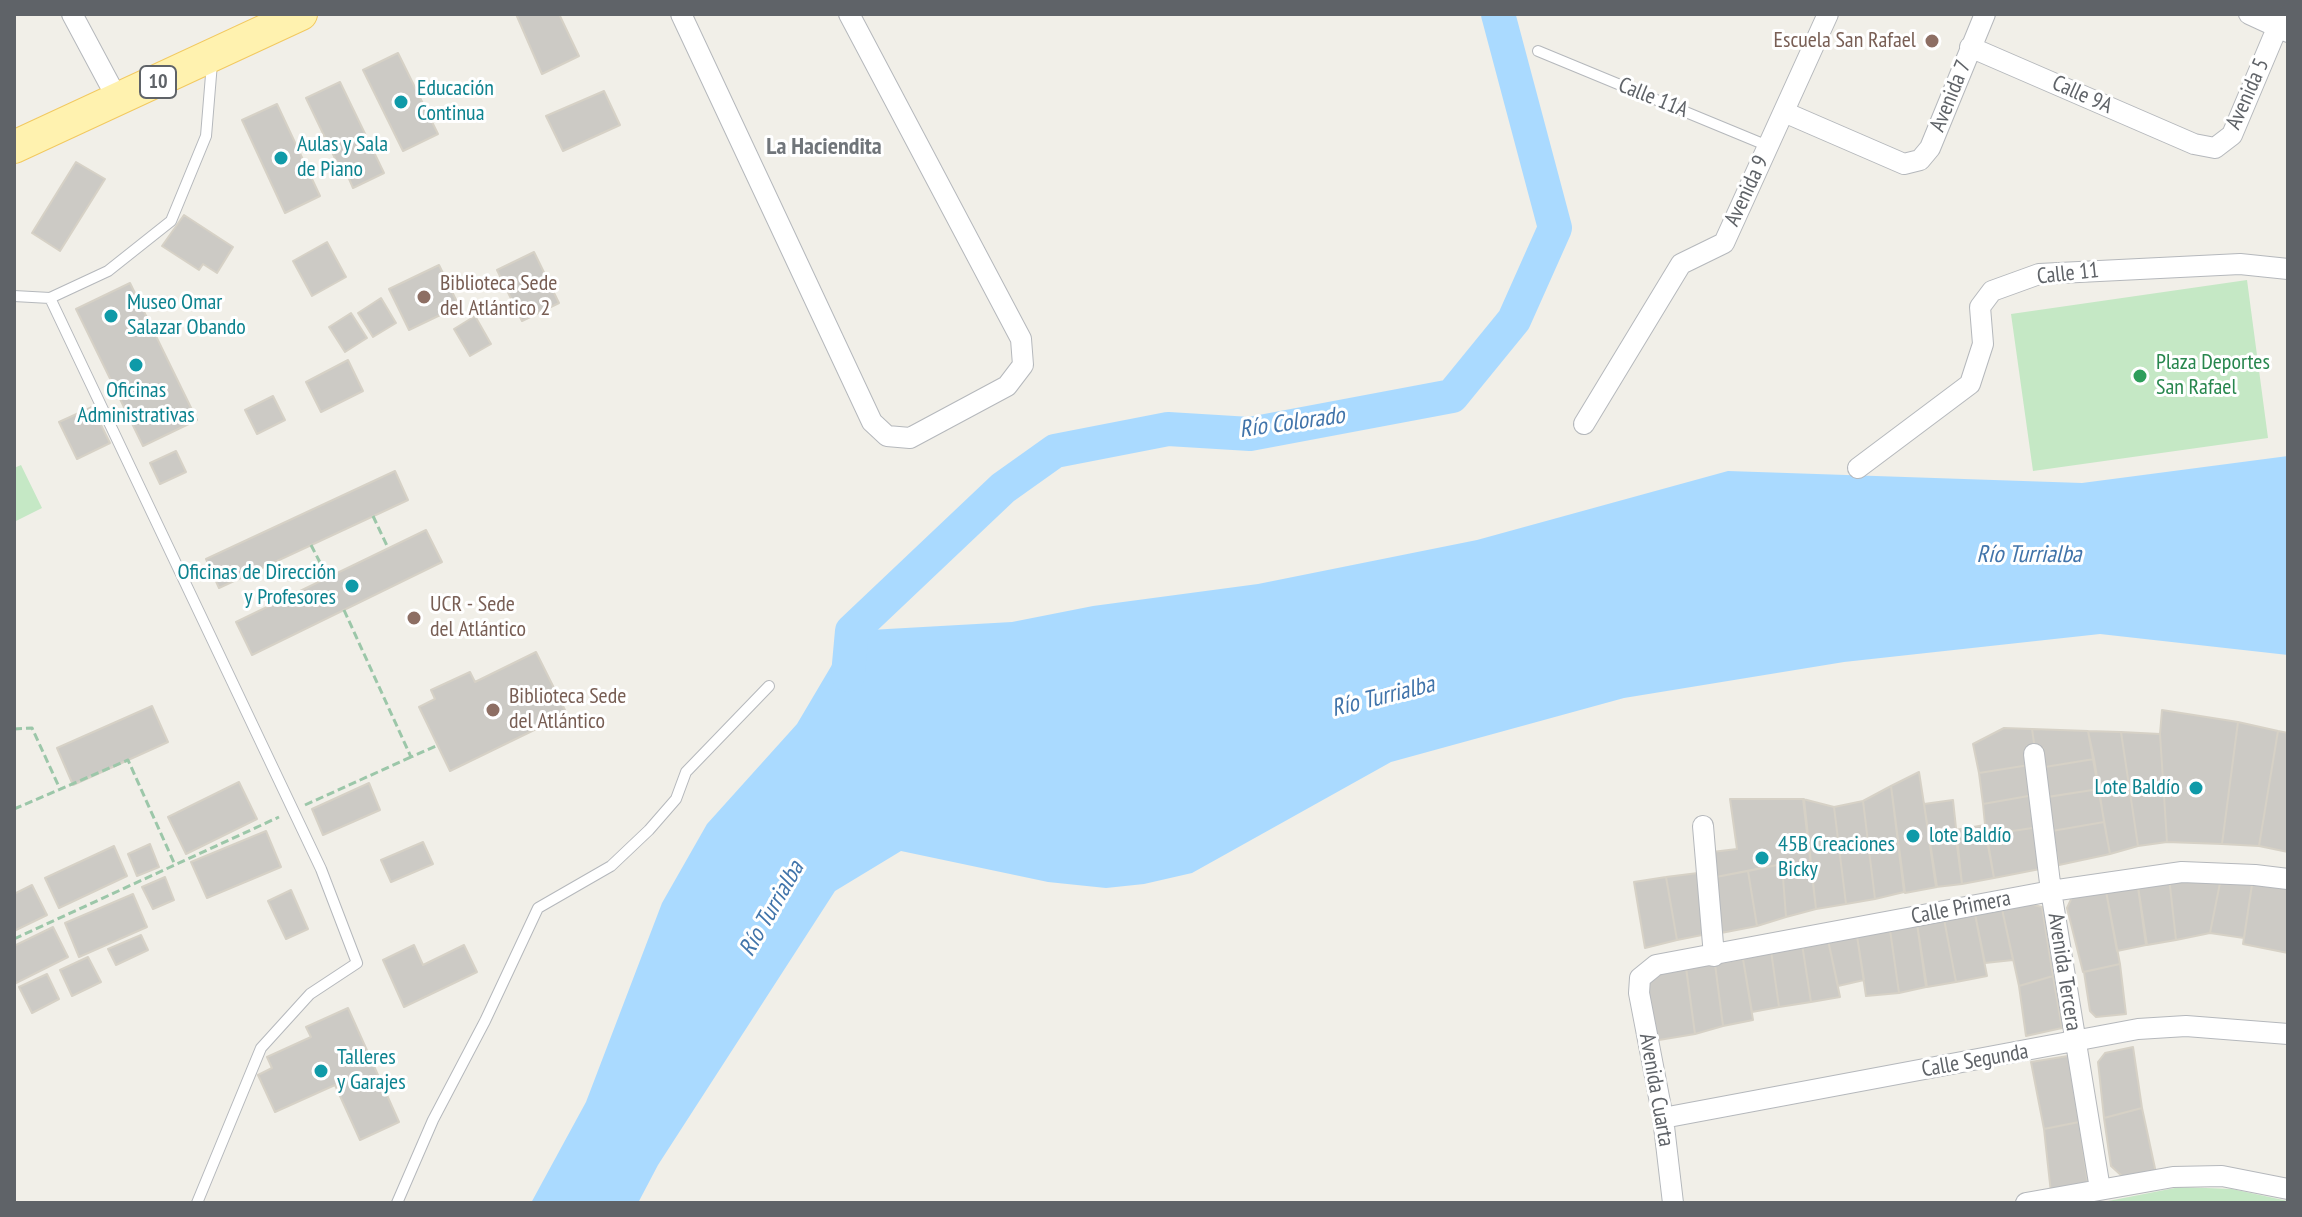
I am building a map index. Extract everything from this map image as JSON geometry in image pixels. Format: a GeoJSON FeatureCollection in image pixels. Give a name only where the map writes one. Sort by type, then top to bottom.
{"type":"FeatureCollection","features":[{"type":"Feature","properties":{"kind":"main road","name":"10"},"geometry":{"type":"LineString","coordinates":[[14,147],[301,14]]}},
{"type":"Feature","properties":{"kind":"street"},"geometry":{"type":"LineString","coordinates":[[72,14],[118,100]]}},
{"type":"Feature","properties":{"kind":"street"},"geometry":{"type":"LineString","coordinates":[[681,14],[872,422],[887,436],[910,438],[1007,386],[1023,365],[1021,339],[849,14]]}},
{"type":"Feature","properties":{"kind":"street","name":"Avenida 9"},"geometry":{"type":"LineString","coordinates":[[1584,424],[1681,264],[1724,243],[1828,14]]}},
{"type":"Feature","properties":{"kind":"street","name":"Avenida 7"},"geometry":{"type":"LineString","coordinates":[[1784,112],[1904,164],[1920,160],[1930,148],[1985,14]]}},
{"type":"Feature","properties":{"kind":"street"},"geometry":{"type":"LineString","coordinates":[[2249,14],[2283,24]]}},
{"type":"Feature","properties":{"kind":"street","name":"Avenida 5"},"geometry":{"type":"LineString","coordinates":[[2194,144],[2215,148],[2232,135],[2283,24]]}},
{"type":"Feature","properties":{"kind":"street","name":"Calle 9A"},"geometry":{"type":"LineString","coordinates":[[1970,47],[2194,144]]}},
{"type":"Feature","properties":{"kind":"street","name":"Calle 11"},"geometry":{"type":"LineString","coordinates":[[1858,468],[1970,384],[1983,344],[1980,307],[1992,291],[2039,274],[2240,264],[2288,269]]}},
{"type":"Feature","properties":{"kind":"street","name":"Avenida Tercera"},"geometry":{"type":"LineString","coordinates":[[2034,754],[2051,891],[2100,1189]]}},
{"type":"Feature","properties":{"kind":"street"},"geometry":{"type":"LineString","coordinates":[[1703,826],[1714,956]]}},
{"type":"Feature","properties":{"kind":"street","name":"Calle Primera"},"geometry":{"type":"LineString","coordinates":[[1640,978],[1656,965],[2051,891],[2182,872],[2288,879]]}},
{"type":"Feature","properties":{"kind":"street","name":"Avenida Cuarta"},"geometry":{"type":"LineString","coordinates":[[1640,978],[1639,993],[1663,1118],[1673,1203]]}},
{"type":"Feature","properties":{"kind":"street","name":"Calle Segunda"},"geometry":{"type":"LineString","coordinates":[[1663,1118],[2138,1029],[2186,1026],[2288,1034]]}},
{"type":"Feature","properties":{"kind":"street"},"geometry":{"type":"LineString","coordinates":[[2026,1203],[2173,1177],[2222,1176],[2288,1189]]}},
{"type":"Feature","properties":{"kind":"lane","name":"Calle 11A"},"geometry":{"type":"LineString","coordinates":[[1538,51],[1768,146]]}},
{"type":"Feature","properties":{"kind":"lane"},"geometry":{"type":"LineString","coordinates":[[14,296],[50,298],[108,271],[171,221],[206,136],[212,57]]}},
{"type":"Feature","properties":{"kind":"lane"},"geometry":{"type":"LineString","coordinates":[[50,298],[321,869],[357,963],[310,994],[261,1048],[197,1203]]}},
{"type":"Feature","properties":{"kind":"lane"},"geometry":{"type":"LineString","coordinates":[[397,1203],[433,1120],[485,1021],[538,908],[611,866],[649,830],[676,799],[686,772],[769,686]]}},
{"type":"Feature","properties":{"kind":"path"},"geometry":{"type":"LineString","coordinates":[[373,516],[388,548]]}},
{"type":"Feature","properties":{"kind":"path"},"geometry":{"type":"LineString","coordinates":[[311,545],[328,578]]}},
{"type":"Feature","properties":{"kind":"path"},"geometry":{"type":"LineString","coordinates":[[344,610],[411,757]]}},
{"type":"Feature","properties":{"kind":"path"},"geometry":{"type":"LineString","coordinates":[[14,729],[32,728],[60,789]]}},
{"type":"Feature","properties":{"kind":"path"},"geometry":{"type":"LineString","coordinates":[[300,807],[438,745]]}},
{"type":"Feature","properties":{"kind":"path"},"geometry":{"type":"LineString","coordinates":[[14,809],[128,760],[175,865]]}},
{"type":"Feature","properties":{"kind":"path"},"geometry":{"type":"LineString","coordinates":[[14,939],[282,815]]}},
{"type":"Feature","properties":{"kind":"green space","name":"Plaza Deportes San Rafael"},"geometry":{"type":"Polygon","coordinates":[[[2247,280],[2268,438],[2033,471],[2011,314],[2247,280]]]}},
{"type":"Feature","properties":{"kind":"green space"},"geometry":{"type":"Polygon","coordinates":[[[21,465],[42,508],[14,522],[14,468],[21,465]]]}},
{"type":"Feature","properties":{"kind":"green space"},"geometry":{"type":"Polygon","coordinates":[[[2180,1187],[2232,1189],[2288,1203],[2098,1203],[2180,1187]]]}},
{"type":"Feature","properties":{"kind":"water","name":"Río Turrialba"},"geometry":{"type":"Polygon","coordinates":[[[2288,456],[2288,655],[2100,634],[1844,662],[1624,698],[1391,762],[1192,873],[1144,884],[1106,888],[1048,882],[901,851],[835,891],[658,1165],[638,1203],[531,1203],[586,1102],[662,903],[707,824],[797,724],[852,631],[1012,622],[1093,606],[1258,584],[1477,540],[1728,471],[2082,483],[2288,456]]]}},
{"type":"Feature","properties":{"kind":"building"},"geometry":{"type":"Polygon","coordinates":[[[516,14],[559,14],[579,56],[542,74],[516,14]]]}},
{"type":"Feature","properties":{"kind":"building","name":"Educación Continua"},"geometry":{"type":"Polygon","coordinates":[[[398,53],[438,134],[403,151],[363,70],[398,53]]]}},
{"type":"Feature","properties":{"kind":"building"},"geometry":{"type":"Polygon","coordinates":[[[340,82],[384,173],[353,188],[347,174],[343,175],[306,98],[340,82]]]}},
{"type":"Feature","properties":{"kind":"building"},"geometry":{"type":"Polygon","coordinates":[[[604,91],[620,125],[563,151],[546,116],[604,91]]]}},
{"type":"Feature","properties":{"kind":"building","name":"Aulas y Sala de Piano"},"geometry":{"type":"Polygon","coordinates":[[[277,104],[320,196],[285,213],[242,120],[277,104]]]}},
{"type":"Feature","properties":{"kind":"building"},"geometry":{"type":"Polygon","coordinates":[[[76,162],[105,179],[60,251],[32,233],[76,162]]]}},
{"type":"Feature","properties":{"kind":"building"},"geometry":{"type":"Polygon","coordinates":[[[184,215],[233,247],[217,273],[203,264],[199,270],[162,246],[184,215]]]}},
{"type":"Feature","properties":{"kind":"building"},"geometry":{"type":"Polygon","coordinates":[[[327,242],[346,277],[312,296],[293,261],[327,242]]]}},
{"type":"Feature","properties":{"kind":"building"},"geometry":{"type":"Polygon","coordinates":[[[534,252],[559,303],[522,321],[497,270],[534,252]]]}},
{"type":"Feature","properties":{"kind":"building","name":"Biblioteca Sede del Atlántico 2"},"geometry":{"type":"Polygon","coordinates":[[[439,265],[459,306],[409,330],[389,289],[439,265]]]}},
{"type":"Feature","properties":{"kind":"building","name":"Oficinas Administrativas"},"geometry":{"type":"Polygon","coordinates":[[[130,283],[197,420],[143,446],[76,309],[130,283]]]}},
{"type":"Feature","properties":{"kind":"building"},"geometry":{"type":"Polygon","coordinates":[[[381,298],[396,323],[373,337],[358,313],[381,298]]]}},
{"type":"Feature","properties":{"kind":"building"},"geometry":{"type":"Polygon","coordinates":[[[351,313],[367,338],[345,352],[329,327],[351,313]]]}},
{"type":"Feature","properties":{"kind":"building"},"geometry":{"type":"Polygon","coordinates":[[[475,316],[491,344],[470,356],[454,329],[475,316]]]}},
{"type":"Feature","properties":{"kind":"building"},"geometry":{"type":"Polygon","coordinates":[[[348,360],[363,391],[321,412],[306,382],[348,360]]]}},
{"type":"Feature","properties":{"kind":"building"},"geometry":{"type":"Polygon","coordinates":[[[273,396],[285,420],[257,434],[245,410],[273,396]]]}},
{"type":"Feature","properties":{"kind":"building"},"geometry":{"type":"Polygon","coordinates":[[[92,407],[110,443],[77,459],[59,422],[92,407]]]}},
{"type":"Feature","properties":{"kind":"building"},"geometry":{"type":"Polygon","coordinates":[[[176,451],[186,472],[160,484],[150,463],[176,451]]]}},
{"type":"Feature","properties":{"kind":"building"},"geometry":{"type":"Polygon","coordinates":[[[395,471],[408,500],[219,588],[206,559],[395,471]]]}},
{"type":"Feature","properties":{"kind":"building","name":"Oficinas de Dirección y Profesores"},"geometry":{"type":"Polygon","coordinates":[[[426,530],[442,562],[252,655],[236,622],[426,530]]]}},
{"type":"Feature","properties":{"kind":"building","name":"Biblioteca Sede del Atlántico"},"geometry":{"type":"Polygon","coordinates":[[[536,652],[567,714],[450,771],[419,707],[435,699],[431,690],[470,672],[475,682],[536,652]]]}},
{"type":"Feature","properties":{"kind":"building"},"geometry":{"type":"Polygon","coordinates":[[[152,706],[168,742],[73,785],[57,748],[152,706]]]}},
{"type":"Feature","properties":{"kind":"building","name":"Lote Baldío"},"geometry":{"type":"Polygon","coordinates":[[[2162,710],[2238,722],[2222,844],[2167,842],[2160,734],[2162,710]]]}},
{"type":"Feature","properties":{"kind":"building"},"geometry":{"type":"Polygon","coordinates":[[[2238,722],[2278,731],[2259,846],[2222,844],[2238,722]]]}},
{"type":"Feature","properties":{"kind":"building"},"geometry":{"type":"Polygon","coordinates":[[[2004,728],[2032,729],[2035,750],[2027,746],[2029,765],[1979,773],[1973,744],[2004,728]]]}},
{"type":"Feature","properties":{"kind":"building"},"geometry":{"type":"Polygon","coordinates":[[[2032,729],[2088,731],[2094,759],[2045,767],[2043,748],[2035,750],[2032,729]]]}},
{"type":"Feature","properties":{"kind":"building"},"geometry":{"type":"Polygon","coordinates":[[[2088,731],[2121,732],[2138,846],[2110,854],[2088,731]]]}},
{"type":"Feature","properties":{"kind":"building"},"geometry":{"type":"Polygon","coordinates":[[[2278,731],[2288,733],[2288,852],[2259,846],[2278,731]]]}},
{"type":"Feature","properties":{"kind":"building"},"geometry":{"type":"Polygon","coordinates":[[[2121,732],[2160,734],[2167,842],[2138,846],[2121,732]]]}},
{"type":"Feature","properties":{"kind":"building"},"geometry":{"type":"Polygon","coordinates":[[[2094,759],[2099,789],[2047,797],[2045,767],[2094,759]]]}},
{"type":"Feature","properties":{"kind":"building"},"geometry":{"type":"Polygon","coordinates":[[[2029,765],[2034,795],[1983,804],[1979,773],[2029,765]]]}},
{"type":"Feature","properties":{"kind":"building","name":"lote Baldío"},"geometry":{"type":"Polygon","coordinates":[[[1919,772],[1937,887],[1905,893],[1891,786],[1919,772]]]}},
{"type":"Feature","properties":{"kind":"building"},"geometry":{"type":"Polygon","coordinates":[[[239,782],[257,819],[186,854],[168,817],[239,782]]]}},
{"type":"Feature","properties":{"kind":"building"},"geometry":{"type":"Polygon","coordinates":[[[369,783],[380,810],[323,835],[312,809],[369,783]]]}},
{"type":"Feature","properties":{"kind":"building"},"geometry":{"type":"Polygon","coordinates":[[[1891,786],[1904,892],[1875,899],[1863,801],[1891,786]]]}},
{"type":"Feature","properties":{"kind":"building"},"geometry":{"type":"Polygon","coordinates":[[[2099,789],[2104,822],[2052,831],[2048,797],[2099,789]]]}},
{"type":"Feature","properties":{"kind":"building"},"geometry":{"type":"Polygon","coordinates":[[[2034,795],[2039,827],[1986,835],[1983,804],[2034,795]]]}},
{"type":"Feature","properties":{"kind":"building","name":"45B Creaciones Bicky"},"geometry":{"type":"Polygon","coordinates":[[[1730,799],[1804,799],[1816,909],[1786,917],[1782,864],[1716,877],[1712,852],[1737,849],[1730,799]]]}},
{"type":"Feature","properties":{"kind":"building"},"geometry":{"type":"Polygon","coordinates":[[[1803,799],[1834,807],[1846,904],[1816,909],[1803,799]]]}},
{"type":"Feature","properties":{"kind":"building"},"geometry":{"type":"Polygon","coordinates":[[[1953,800],[1962,884],[1936,887],[1924,804],[1953,800]]]}},
{"type":"Feature","properties":{"kind":"building"},"geometry":{"type":"Polygon","coordinates":[[[1863,801],[1875,899],[1846,904],[1834,807],[1863,801]]]}},
{"type":"Feature","properties":{"kind":"building"},"geometry":{"type":"Polygon","coordinates":[[[2104,822],[2110,854],[2059,865],[2052,831],[2104,822]]]}},
{"type":"Feature","properties":{"kind":"building"},"geometry":{"type":"Polygon","coordinates":[[[1985,825],[1994,878],[1962,884],[1955,830],[1985,825]]]}},
{"type":"Feature","properties":{"kind":"building"},"geometry":{"type":"Polygon","coordinates":[[[2039,827],[2045,868],[1994,878],[1986,835],[2039,827]]]}},
{"type":"Feature","properties":{"kind":"building"},"geometry":{"type":"Polygon","coordinates":[[[266,831],[281,867],[207,898],[191,862],[266,831]]]}},
{"type":"Feature","properties":{"kind":"building"},"geometry":{"type":"Polygon","coordinates":[[[423,842],[433,864],[391,882],[381,860],[423,842]]]}},
{"type":"Feature","properties":{"kind":"building"},"geometry":{"type":"Polygon","coordinates":[[[150,844],[159,867],[137,876],[128,854],[150,844]]]}},
{"type":"Feature","properties":{"kind":"building"},"geometry":{"type":"Polygon","coordinates":[[[114,846],[127,876],[59,908],[45,878],[114,846]]]}},
{"type":"Feature","properties":{"kind":"building"},"geometry":{"type":"Polygon","coordinates":[[[1782,864],[1786,917],[1757,926],[1748,871],[1782,864]]]}},
{"type":"Feature","properties":{"kind":"building"},"geometry":{"type":"Polygon","coordinates":[[[1748,871],[1757,926],[1721,933],[1716,877],[1748,871]]]}},
{"type":"Feature","properties":{"kind":"building"},"geometry":{"type":"Polygon","coordinates":[[[1698,873],[1707,934],[1677,940],[1666,877],[1698,873]]]}},
{"type":"Feature","properties":{"kind":"building"},"geometry":{"type":"Polygon","coordinates":[[[2222,873],[2210,933],[2176,940],[2169,877],[2222,873]]]}},
{"type":"Feature","properties":{"kind":"building"},"geometry":{"type":"Polygon","coordinates":[[[2222,873],[2253,878],[2244,938],[2210,933],[2222,873]]]}},
{"type":"Feature","properties":{"kind":"building"},"geometry":{"type":"Polygon","coordinates":[[[165,877],[174,900],[153,909],[142,887],[165,877]]]}},
{"type":"Feature","properties":{"kind":"building"},"geometry":{"type":"Polygon","coordinates":[[[1666,877],[1677,940],[1645,948],[1634,882],[1666,877]]]}},
{"type":"Feature","properties":{"kind":"building"},"geometry":{"type":"Polygon","coordinates":[[[2169,877],[2176,940],[2147,945],[2137,880],[2169,877]]]}},
{"type":"Feature","properties":{"kind":"building"},"geometry":{"type":"Polygon","coordinates":[[[2253,878],[2288,884],[2288,953],[2243,944],[2253,878]]]}},
{"type":"Feature","properties":{"kind":"building"},"geometry":{"type":"Polygon","coordinates":[[[2137,880],[2146,945],[2117,951],[2105,886],[2137,880]]]}},
{"type":"Feature","properties":{"kind":"building"},"geometry":{"type":"Polygon","coordinates":[[[32,885],[47,915],[14,931],[14,894],[32,885]]]}},
{"type":"Feature","properties":{"kind":"building"},"geometry":{"type":"Polygon","coordinates":[[[2105,886],[2120,964],[2083,972],[2067,908],[2073,895],[2105,886]]]}},
{"type":"Feature","properties":{"kind":"building"},"geometry":{"type":"Polygon","coordinates":[[[291,890],[308,929],[286,939],[268,901],[291,890]]]}},
{"type":"Feature","properties":{"kind":"building"},"geometry":{"type":"Polygon","coordinates":[[[133,894],[147,927],[79,957],[65,923],[133,894]]]}},
{"type":"Feature","properties":{"kind":"building"},"geometry":{"type":"Polygon","coordinates":[[[2026,903],[2042,907],[2053,976],[2019,986],[2002,909],[2026,903]]]}},
{"type":"Feature","properties":{"kind":"building"},"geometry":{"type":"Polygon","coordinates":[[[2002,909],[2013,960],[1985,963],[1975,914],[2002,909]]]}},
{"type":"Feature","properties":{"kind":"building"},"geometry":{"type":"Polygon","coordinates":[[[1975,914],[1987,976],[1956,982],[1944,919],[1975,914]]]}},
{"type":"Feature","properties":{"kind":"building"},"geometry":{"type":"Polygon","coordinates":[[[1944,919],[1956,982],[1927,987],[1917,924],[1944,919]]]}},
{"type":"Feature","properties":{"kind":"building"},"geometry":{"type":"Polygon","coordinates":[[[1917,924],[1926,987],[1899,993],[1890,930],[1917,924]]]}},
{"type":"Feature","properties":{"kind":"building"},"geometry":{"type":"Polygon","coordinates":[[[53,927],[68,957],[14,984],[14,946],[53,927]]]}},
{"type":"Feature","properties":{"kind":"building"},"geometry":{"type":"Polygon","coordinates":[[[1890,930],[1899,993],[1866,996],[1857,936],[1890,930]]]}},
{"type":"Feature","properties":{"kind":"building"},"geometry":{"type":"Polygon","coordinates":[[[141,935],[148,950],[116,965],[108,949],[141,935]]]}},
{"type":"Feature","properties":{"kind":"building"},"geometry":{"type":"Polygon","coordinates":[[[1857,936],[1864,980],[1838,986],[1828,940],[1857,936]]]}},
{"type":"Feature","properties":{"kind":"building"},"geometry":{"type":"Polygon","coordinates":[[[1828,940],[1840,997],[1811,1002],[1802,944],[1828,940]]]}},
{"type":"Feature","properties":{"kind":"building"},"geometry":{"type":"Polygon","coordinates":[[[1802,944],[1811,1002],[1779,1007],[1771,951],[1802,944]]]}},
{"type":"Feature","properties":{"kind":"building"},"geometry":{"type":"Polygon","coordinates":[[[414,945],[423,965],[464,945],[477,972],[404,1007],[383,960],[414,945]]]}},
{"type":"Feature","properties":{"kind":"building"},"geometry":{"type":"Polygon","coordinates":[[[1771,951],[1779,1007],[1752,1012],[1743,959],[1771,951]]]}},
{"type":"Feature","properties":{"kind":"building"},"geometry":{"type":"Polygon","coordinates":[[[88,957],[101,982],[72,996],[60,970],[88,957]]]}},
{"type":"Feature","properties":{"kind":"building"},"geometry":{"type":"Polygon","coordinates":[[[1743,959],[1753,1020],[1723,1026],[1715,964],[1743,959]]]}},
{"type":"Feature","properties":{"kind":"building"},"geometry":{"type":"Polygon","coordinates":[[[1715,964],[1723,1026],[1695,1034],[1686,968],[1715,964]]]}},
{"type":"Feature","properties":{"kind":"building"},"geometry":{"type":"Polygon","coordinates":[[[2120,964],[2126,1014],[2096,1017],[2090,1011],[2084,972],[2120,964]]]}},
{"type":"Feature","properties":{"kind":"building"},"geometry":{"type":"Polygon","coordinates":[[[1686,967],[1695,1034],[1653,1041],[1645,984],[1654,974],[1686,967]]]}},
{"type":"Feature","properties":{"kind":"building"},"geometry":{"type":"Polygon","coordinates":[[[47,974],[59,999],[32,1013],[19,987],[47,974]]]}},
{"type":"Feature","properties":{"kind":"building"},"geometry":{"type":"Polygon","coordinates":[[[2053,976],[2062,1028],[2026,1036],[2019,986],[2053,976]]]}},
{"type":"Feature","properties":{"kind":"building","name":"Talleres y Garajes"},"geometry":{"type":"Polygon","coordinates":[[[348,1008],[399,1122],[360,1140],[335,1085],[275,1112],[258,1075],[272,1068],[267,1057],[311,1037],[306,1027],[348,1008]]]}},
{"type":"Feature","properties":{"kind":"building"},"geometry":{"type":"Polygon","coordinates":[[[2133,1047],[2142,1108],[2104,1118],[2098,1062],[2105,1053],[2133,1047]]]}},
{"type":"Feature","properties":{"kind":"building"},"geometry":{"type":"Polygon","coordinates":[[[2068,1056],[2079,1122],[2044,1129],[2031,1062],[2068,1056]]]}},
{"type":"Feature","properties":{"kind":"building"},"geometry":{"type":"Polygon","coordinates":[[[2142,1108],[2156,1173],[2123,1177],[2111,1166],[2104,1118],[2142,1108]]]}},
{"type":"Feature","properties":{"kind":"building"},"geometry":{"type":"Polygon","coordinates":[[[2079,1122],[2088,1184],[2051,1193],[2044,1129],[2079,1122]]]}},
{"type":"Feature","properties":{"kind":"waterway","name":"Río Colorado"},"geometry":{"type":"LineString","coordinates":[[848,675],[852,631],[1003,488],[1055,451],[1168,429],[1250,434],[1452,396],[1514,320],[1555,228],[1498,14]]}},
{"type":"Feature","properties":{"kind":"place","name":"Escuela San Rafael"},"geometry":{"type":"Point","coordinates":[1932,41]}},
{"type":"Feature","properties":{"kind":"place","name":"Educación Continua"},"geometry":{"type":"Point","coordinates":[401,102]}},
{"type":"Feature","properties":{"kind":"place","name":"Aulas y Sala de Piano"},"geometry":{"type":"Point","coordinates":[281,158]}},
{"type":"Feature","properties":{"kind":"place","name":"Biblioteca Sede del Atlántico 2"},"geometry":{"type":"Point","coordinates":[424,297]}},
{"type":"Feature","properties":{"kind":"place","name":"Museo Omar Salazar Obando"},"geometry":{"type":"Point","coordinates":[111,316]}},
{"type":"Feature","properties":{"kind":"place","name":"Oficinas Administrativas"},"geometry":{"type":"Point","coordinates":[136,365]}},
{"type":"Feature","properties":{"kind":"place","name":"Plaza Deportes San Rafael"},"geometry":{"type":"Point","coordinates":[2140,376]}},
{"type":"Feature","properties":{"kind":"place","name":"Oficinas de Dirección y Profesores"},"geometry":{"type":"Point","coordinates":[352,586]}},
{"type":"Feature","properties":{"kind":"place","name":"UCR - Sede del Atlántico"},"geometry":{"type":"Point","coordinates":[414,618]}},
{"type":"Feature","properties":{"kind":"place","name":"Biblioteca Sede del Atlántico"},"geometry":{"type":"Point","coordinates":[493,710]}},
{"type":"Feature","properties":{"kind":"place","name":"Lote Baldío"},"geometry":{"type":"Point","coordinates":[2196,788]}},
{"type":"Feature","properties":{"kind":"place","name":"lote Baldío"},"geometry":{"type":"Point","coordinates":[1913,836]}},
{"type":"Feature","properties":{"kind":"place","name":"45B Creaciones Bicky"},"geometry":{"type":"Point","coordinates":[1762,858]}},
{"type":"Feature","properties":{"kind":"place","name":"Talleres y Garajes"},"geometry":{"type":"Point","coordinates":[321,1071]}},
{"type":"Feature","properties":{"kind":"district","name":"La Haciendita"},"geometry":{"type":"Point","coordinates":[824,147]}}]}
